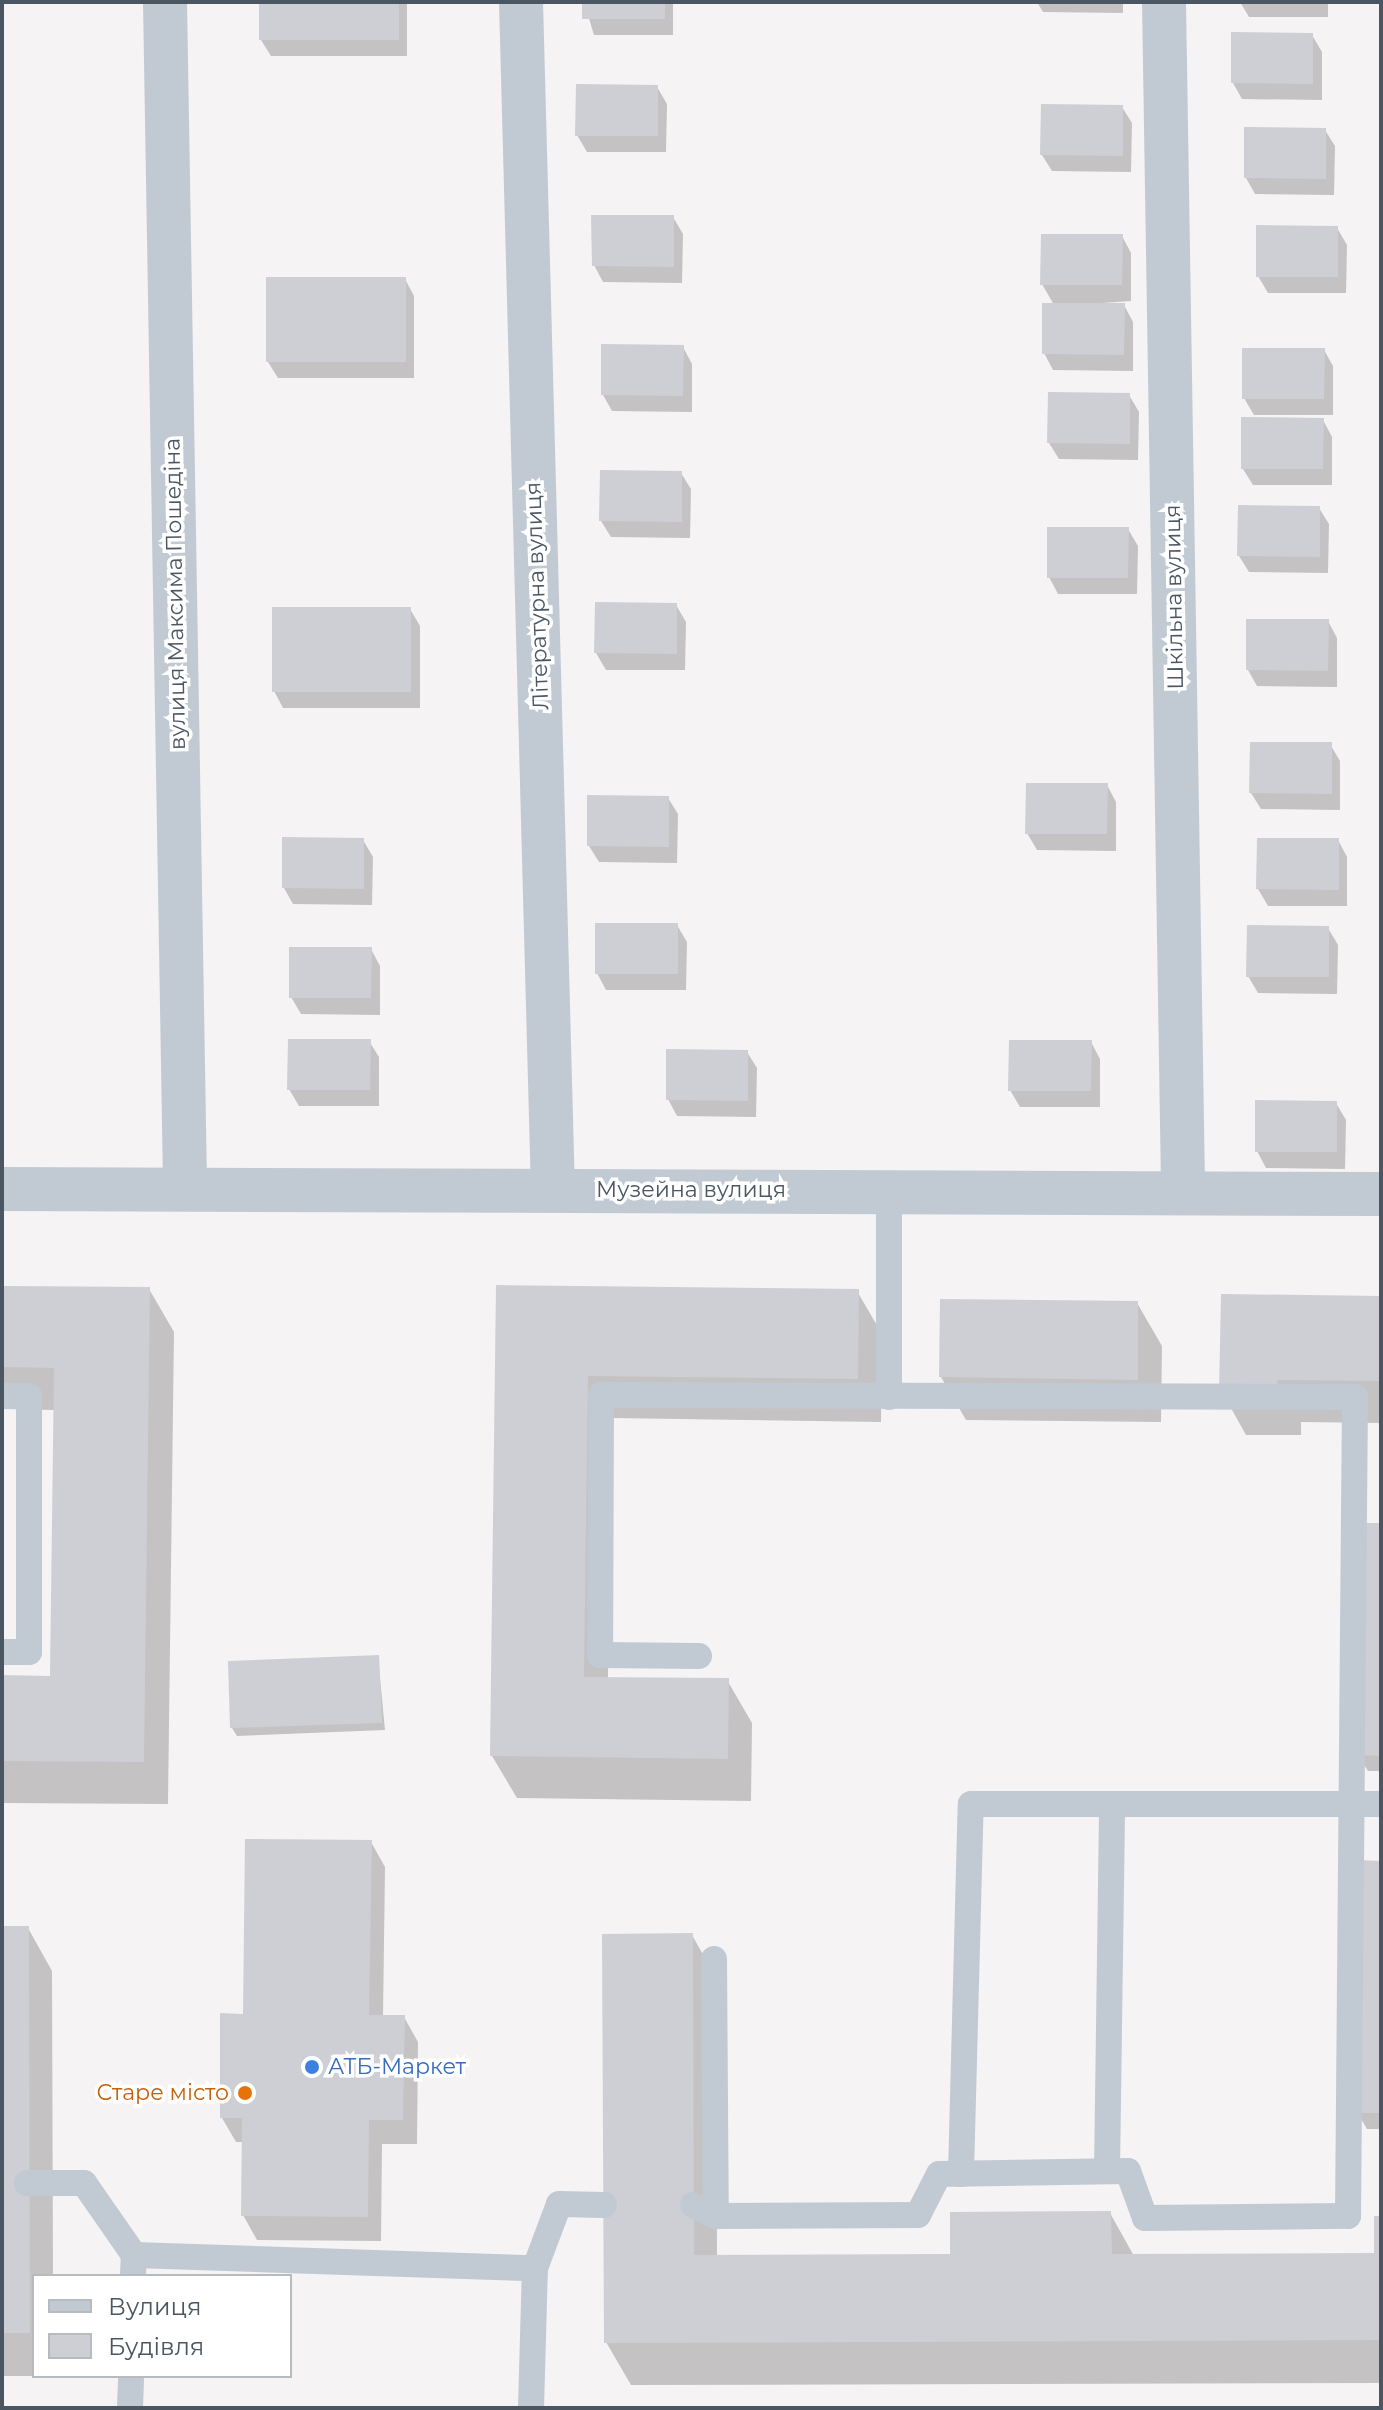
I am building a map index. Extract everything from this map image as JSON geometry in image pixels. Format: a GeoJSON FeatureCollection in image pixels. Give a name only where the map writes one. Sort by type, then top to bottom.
{"type":"FeatureCollection","features":[{"type":"Feature","properties":{"kind":"street","name":"вулиця Максима Пошедіна"},"geometry":{"type":"LineString","coordinates":[[165,2],[185,1186]]}},
{"type":"Feature","properties":{"kind":"street","name":"Літературна вулиця"},"geometry":{"type":"LineString","coordinates":[[521,2],[553,1189]]}},
{"type":"Feature","properties":{"kind":"street","name":"Шкільна вулиця"},"geometry":{"type":"LineString","coordinates":[[1164,2],[1183,1191]]}},
{"type":"Feature","properties":{"kind":"street","name":"Музейна вулиця"},"geometry":{"type":"LineString","coordinates":[[2,1189],[185,1186],[1381,1194]]}},
{"type":"Feature","properties":{"kind":"lane"},"geometry":{"type":"LineString","coordinates":[[889,1190],[889,1397]]}},
{"type":"Feature","properties":{"kind":"lane"},"geometry":{"type":"LineString","coordinates":[[699,1656],[600,1655],[601,1395],[1355,1397],[1348,2216],[1145,2218],[1128,2171],[939,2174],[918,2215],[704,2211],[714,1959]]}},
{"type":"Feature","properties":{"kind":"lane"},"geometry":{"type":"LineString","coordinates":[[2,1396],[29,1396],[29,1652],[2,1652]]}},
{"type":"Feature","properties":{"kind":"lane"},"geometry":{"type":"LineString","coordinates":[[961,2174],[971,1804],[1381,1804]]}},
{"type":"Feature","properties":{"kind":"lane"},"geometry":{"type":"LineString","coordinates":[[1107,2171],[1112,1804]]}},
{"type":"Feature","properties":{"kind":"lane"},"geometry":{"type":"LineString","coordinates":[[27,2183],[84,2183],[134,2265],[535,2268]]}},
{"type":"Feature","properties":{"kind":"lane"},"geometry":{"type":"LineString","coordinates":[[531,2408],[535,2268],[559,2204],[604,2205]]}},
{"type":"Feature","properties":{"kind":"lane"},"geometry":{"type":"LineString","coordinates":[[130,2408],[131,2378]]}},
{"type":"Feature","properties":{"kind":"building"},"geometry":{"type":"Polygon","coordinates":[[[259,2],[399,2],[399,40],[259,40],[259,2]]]}},
{"type":"Feature","properties":{"kind":"building"},"geometry":{"type":"Polygon","coordinates":[[[582,2],[665,2],[665,19],[582,19],[582,2]]]}},
{"type":"Feature","properties":{"kind":"building"},"geometry":{"type":"Polygon","coordinates":[[[1231,32],[1313,33],[1313,84],[1231,83],[1231,32]]]}},
{"type":"Feature","properties":{"kind":"building"},"geometry":{"type":"Polygon","coordinates":[[[576,84],[658,85],[658,136],[575,136],[576,84]]]}},
{"type":"Feature","properties":{"kind":"building"},"geometry":{"type":"Polygon","coordinates":[[[1041,104],[1123,105],[1123,156],[1040,155],[1041,104]]]}},
{"type":"Feature","properties":{"kind":"building"},"geometry":{"type":"Polygon","coordinates":[[[1244,127],[1326,128],[1326,179],[1244,178],[1244,127]]]}},
{"type":"Feature","properties":{"kind":"building"},"geometry":{"type":"Polygon","coordinates":[[[591,215],[674,215],[674,267],[592,266],[591,215]]]}},
{"type":"Feature","properties":{"kind":"building"},"geometry":{"type":"Polygon","coordinates":[[[1256,225],[1338,226],[1338,277],[1256,277],[1256,225]]]}},
{"type":"Feature","properties":{"kind":"building"},"geometry":{"type":"Polygon","coordinates":[[[1041,234],[1123,234],[1122,285],[1040,285],[1041,234]]]}},
{"type":"Feature","properties":{"kind":"building"},"geometry":{"type":"Polygon","coordinates":[[[266,277],[406,277],[406,362],[266,362],[266,277]]]}},
{"type":"Feature","properties":{"kind":"building"},"geometry":{"type":"Polygon","coordinates":[[[1042,303],[1125,303],[1124,355],[1042,354],[1042,303]]]}},
{"type":"Feature","properties":{"kind":"building"},"geometry":{"type":"Polygon","coordinates":[[[601,344],[684,345],[683,396],[601,395],[601,344]]]}},
{"type":"Feature","properties":{"kind":"building"},"geometry":{"type":"Polygon","coordinates":[[[1242,348],[1325,348],[1324,399],[1242,399],[1242,348]]]}},
{"type":"Feature","properties":{"kind":"building"},"geometry":{"type":"Polygon","coordinates":[[[1048,392],[1130,393],[1130,444],[1047,443],[1048,392]]]}},
{"type":"Feature","properties":{"kind":"building"},"geometry":{"type":"Polygon","coordinates":[[[1241,417],[1324,418],[1323,469],[1241,469],[1241,417]]]}},
{"type":"Feature","properties":{"kind":"building"},"geometry":{"type":"Polygon","coordinates":[[[600,470],[682,471],[682,522],[599,521],[600,470]]]}},
{"type":"Feature","properties":{"kind":"building"},"geometry":{"type":"Polygon","coordinates":[[[1238,505],[1320,506],[1320,557],[1237,556],[1238,505]]]}},
{"type":"Feature","properties":{"kind":"building"},"geometry":{"type":"Polygon","coordinates":[[[1047,527],[1129,527],[1128,578],[1047,578],[1047,527]]]}},
{"type":"Feature","properties":{"kind":"building"},"geometry":{"type":"Polygon","coordinates":[[[595,602],[677,603],[677,654],[594,653],[595,602]]]}},
{"type":"Feature","properties":{"kind":"building"},"geometry":{"type":"Polygon","coordinates":[[[272,607],[411,607],[411,692],[272,692],[272,607]]]}},
{"type":"Feature","properties":{"kind":"building"},"geometry":{"type":"Polygon","coordinates":[[[1246,619],[1329,619],[1328,671],[1246,670],[1246,619]]]}},
{"type":"Feature","properties":{"kind":"building"},"geometry":{"type":"Polygon","coordinates":[[[1250,742],[1332,742],[1332,794],[1249,793],[1250,742]]]}},
{"type":"Feature","properties":{"kind":"building"},"geometry":{"type":"Polygon","coordinates":[[[1026,783],[1108,783],[1107,834],[1025,834],[1026,783]]]}},
{"type":"Feature","properties":{"kind":"building"},"geometry":{"type":"Polygon","coordinates":[[[587,795],[669,796],[669,847],[587,846],[587,795]]]}},
{"type":"Feature","properties":{"kind":"building"},"geometry":{"type":"Polygon","coordinates":[[[282,837],[364,838],[364,889],[282,888],[282,837]]]}},
{"type":"Feature","properties":{"kind":"building"},"geometry":{"type":"Polygon","coordinates":[[[1257,838],[1339,838],[1339,890],[1256,889],[1257,838]]]}},
{"type":"Feature","properties":{"kind":"building"},"geometry":{"type":"Polygon","coordinates":[[[595,923],[678,923],[678,974],[595,974],[595,923]]]}},
{"type":"Feature","properties":{"kind":"building"},"geometry":{"type":"Polygon","coordinates":[[[1247,925],[1329,926],[1329,977],[1246,977],[1247,925]]]}},
{"type":"Feature","properties":{"kind":"building"},"geometry":{"type":"Polygon","coordinates":[[[289,947],[372,947],[371,998],[289,998],[289,947]]]}},
{"type":"Feature","properties":{"kind":"building"},"geometry":{"type":"Polygon","coordinates":[[[288,1039],[371,1039],[370,1090],[287,1090],[288,1039]]]}},
{"type":"Feature","properties":{"kind":"building"},"geometry":{"type":"Polygon","coordinates":[[[1009,1040],[1092,1040],[1091,1091],[1008,1091],[1009,1040]]]}},
{"type":"Feature","properties":{"kind":"building"},"geometry":{"type":"Polygon","coordinates":[[[666,1049],[748,1050],[748,1101],[666,1100],[666,1049]]]}},
{"type":"Feature","properties":{"kind":"building"},"geometry":{"type":"Polygon","coordinates":[[[1255,1100],[1337,1101],[1337,1152],[1255,1152],[1255,1100]]]}},
{"type":"Feature","properties":{"kind":"building"},"geometry":{"type":"Polygon","coordinates":[[[496,1285],[859,1289],[858,1379],[588,1376],[584,1677],[729,1678],[728,1759],[490,1756],[496,1285]]]}},
{"type":"Feature","properties":{"kind":"building"},"geometry":{"type":"Polygon","coordinates":[[[2,1286],[150,1287],[144,1762],[2,1761],[2,1675],[50,1676],[54,1368],[2,1367],[2,1286]]]}},
{"type":"Feature","properties":{"kind":"building"},"geometry":{"type":"Polygon","coordinates":[[[1221,1294],[1381,1296],[1381,1381],[1277,1380],[1278,1393],[1219,1393],[1221,1294]]]}},
{"type":"Feature","properties":{"kind":"building"},"geometry":{"type":"Polygon","coordinates":[[[940,1299],[1138,1301],[1138,1380],[939,1377],[940,1299]]]}},
{"type":"Feature","properties":{"kind":"building"},"geometry":{"type":"Polygon","coordinates":[[[1359,1523],[1381,1523],[1381,1756],[1356,1755],[1359,1523]]]}},
{"type":"Feature","properties":{"kind":"building"},"geometry":{"type":"Polygon","coordinates":[[[379,1655],[382,1723],[230,1728],[228,1661],[379,1655]]]}},
{"type":"Feature","properties":{"kind":"building","name":"АТБ-Маркет"},"geometry":{"type":"Polygon","coordinates":[[[245,1839],[372,1840],[369,2015],[405,2015],[403,2120],[369,2120],[368,2217],[241,2216],[242,2118],[220,2118],[220,2013],[243,2014],[245,1839]]]}},
{"type":"Feature","properties":{"kind":"building"},"geometry":{"type":"Polygon","coordinates":[[[1358,1860],[1381,1861],[1381,2113],[1355,2113],[1358,1860]]]}},
{"type":"Feature","properties":{"kind":"building"},"geometry":{"type":"Polygon","coordinates":[[[2,1926],[29,1926],[30,2333],[2,2333],[2,1926]]]}},
{"type":"Feature","properties":{"kind":"building"},"geometry":{"type":"Polygon","coordinates":[[[693,1933],[694,2255],[950,2254],[950,2212],[1111,2211],[1112,2254],[1374,2253],[1374,2216],[1381,2216],[1381,2340],[604,2343],[602,1934],[693,1933]]]}},
{"type":"Feature","properties":{"kind":"place","name":"АТБ-Маркет"},"geometry":{"type":"Point","coordinates":[312,2067]}},
{"type":"Feature","properties":{"kind":"place","name":"Старе місто"},"geometry":{"type":"Point","coordinates":[245,2093]}}]}
